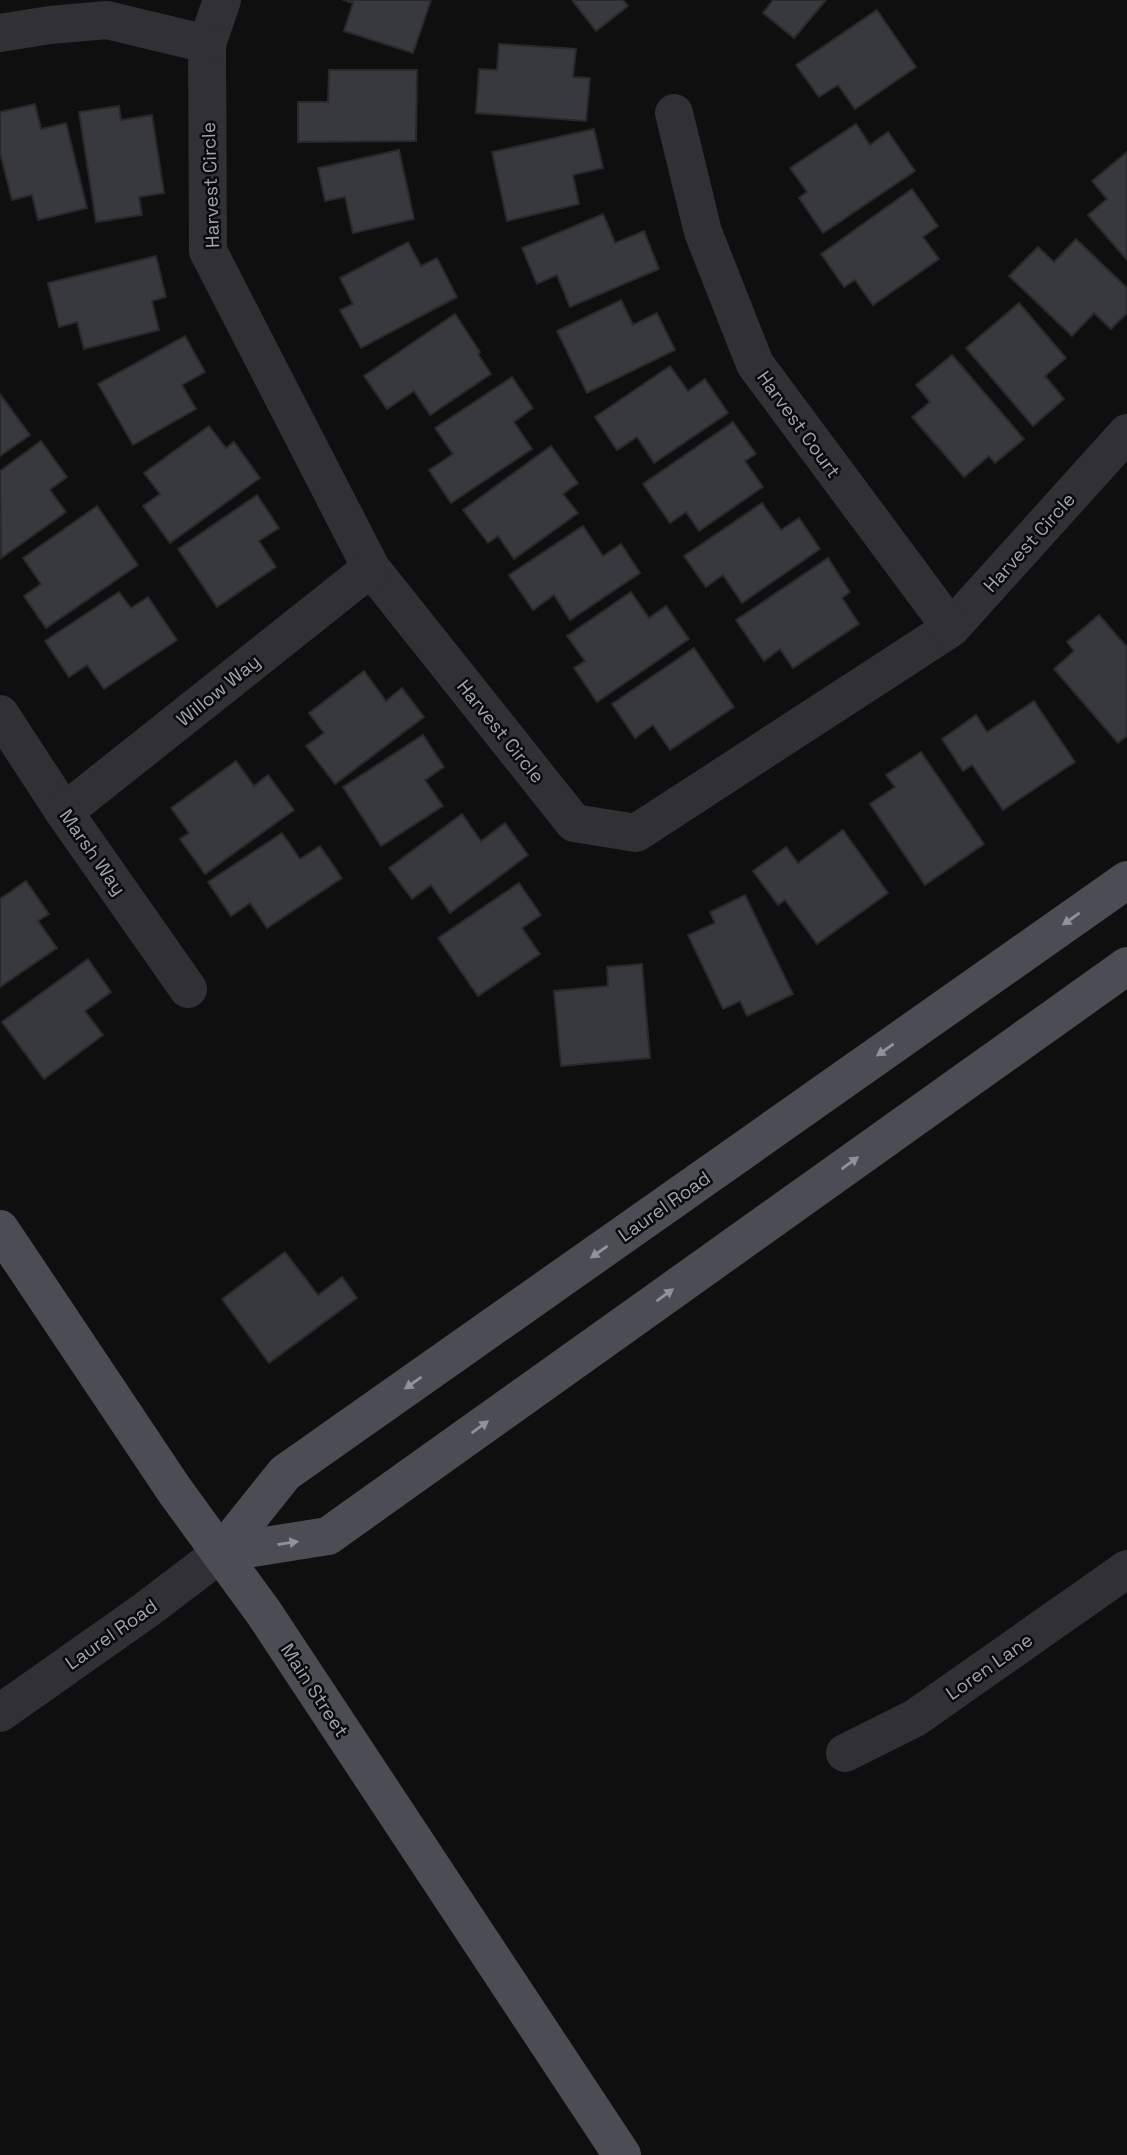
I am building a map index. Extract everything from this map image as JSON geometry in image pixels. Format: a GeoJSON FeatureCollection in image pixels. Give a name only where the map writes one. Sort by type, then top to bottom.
{"type":"FeatureCollection","features":[{"type":"Feature","properties":{"kind":"main road","name":"Laurel Road"},"geometry":{"type":"LineString","coordinates":[[221,1553],[285,1473],[1127,880]]}},
{"type":"Feature","properties":{"kind":"main road","name":"Laurel Road"},"geometry":{"type":"LineString","coordinates":[[221,1553],[328,1536],[1127,966]]}},
{"type":"Feature","properties":{"kind":"main road","name":"Main Street"},"geometry":{"type":"LineString","coordinates":[[0,1229],[176,1491],[264,1612],[622,2155]]}},
{"type":"Feature","properties":{"kind":"street","name":"Harvest Circle"},"geometry":{"type":"LineString","coordinates":[[222,0],[207,44],[208,251],[371,568],[574,822],[636,833],[951,628],[1127,433]]}},
{"type":"Feature","properties":{"kind":"street"},"geometry":{"type":"LineString","coordinates":[[0,33],[107,20],[207,44]]}},
{"type":"Feature","properties":{"kind":"street","name":"Harvest Court"},"geometry":{"type":"LineString","coordinates":[[674,113],[703,232],[755,364],[951,628]]}},
{"type":"Feature","properties":{"kind":"street","name":"Willow Way"},"geometry":{"type":"LineString","coordinates":[[64,813],[371,568]]}},
{"type":"Feature","properties":{"kind":"street","name":"Marsh Way"},"geometry":{"type":"LineString","coordinates":[[0,714],[64,813],[188,989]]}},
{"type":"Feature","properties":{"kind":"street","name":"Laurel Road"},"geometry":{"type":"LineString","coordinates":[[0,1713],[146,1610],[221,1553]]}},
{"type":"Feature","properties":{"kind":"street","name":"Loren Lane"},"geometry":{"type":"LineString","coordinates":[[845,1753],[915,1718],[1127,1569]]}},
{"type":"Feature","properties":{"kind":"building"},"geometry":{"type":"Polygon","coordinates":[[[343,0],[431,0],[413,53],[344,31],[353,3],[343,0]]]}},
{"type":"Feature","properties":{"kind":"building"},"geometry":{"type":"Polygon","coordinates":[[[572,0],[623,0],[628,6],[596,31],[572,0]]]}},
{"type":"Feature","properties":{"kind":"building"},"geometry":{"type":"Polygon","coordinates":[[[773,0],[826,0],[794,38],[763,13],[773,0]]]}},
{"type":"Feature","properties":{"kind":"building"},"geometry":{"type":"Polygon","coordinates":[[[877,10],[916,67],[855,109],[838,85],[819,97],[796,65],[877,10]]]}},
{"type":"Feature","properties":{"kind":"building"},"geometry":{"type":"Polygon","coordinates":[[[499,44],[576,49],[573,77],[590,78],[586,121],[476,113],[479,69],[497,70],[499,44]]]}},
{"type":"Feature","properties":{"kind":"building"},"geometry":{"type":"Polygon","coordinates":[[[329,70],[417,70],[416,141],[298,142],[298,102],[328,102],[329,70]]]}},
{"type":"Feature","properties":{"kind":"building"},"geometry":{"type":"Polygon","coordinates":[[[35,104],[41,129],[66,123],[87,208],[38,220],[32,195],[12,200],[0,153],[0,112],[35,104]]]}},
{"type":"Feature","properties":{"kind":"building"},"geometry":{"type":"Polygon","coordinates":[[[119,106],[121,120],[152,115],[164,193],[139,197],[142,215],[96,222],[79,112],[119,106]]]}},
{"type":"Feature","properties":{"kind":"building"},"geometry":{"type":"Polygon","coordinates":[[[856,124],[870,145],[888,132],[915,171],[823,233],[799,198],[807,192],[790,168],[856,124]]]}},
{"type":"Feature","properties":{"kind":"building"},"geometry":{"type":"Polygon","coordinates":[[[594,129],[603,168],[573,175],[579,204],[507,221],[492,152],[594,129]]]}},
{"type":"Feature","properties":{"kind":"building"},"geometry":{"type":"Polygon","coordinates":[[[399,150],[414,219],[353,233],[345,197],[325,201],[318,168],[399,150]]]}},
{"type":"Feature","properties":{"kind":"building"},"geometry":{"type":"Polygon","coordinates":[[[1127,152],[1127,260],[1088,215],[1107,199],[1092,181],[1127,152]]]}},
{"type":"Feature","properties":{"kind":"building"},"geometry":{"type":"Polygon","coordinates":[[[912,189],[938,226],[923,237],[939,259],[873,305],[855,280],[844,287],[821,254],[912,189]]]}},
{"type":"Feature","properties":{"kind":"building"},"geometry":{"type":"Polygon","coordinates":[[[603,214],[615,243],[644,231],[659,269],[570,307],[557,275],[537,284],[522,248],[603,214]]]}},
{"type":"Feature","properties":{"kind":"building"},"geometry":{"type":"Polygon","coordinates":[[[1076,239],[1127,288],[1127,313],[1111,329],[1094,313],[1072,336],[1009,276],[1038,247],[1054,262],[1076,239]]]}},
{"type":"Feature","properties":{"kind":"building"},"geometry":{"type":"Polygon","coordinates":[[[408,242],[421,266],[437,258],[457,297],[361,348],[340,310],[353,304],[340,278],[408,242]]]}},
{"type":"Feature","properties":{"kind":"building"},"geometry":{"type":"Polygon","coordinates":[[[156,256],[166,297],[152,301],[159,330],[84,349],[77,322],[59,327],[48,283],[156,256]]]}},
{"type":"Feature","properties":{"kind":"building"},"geometry":{"type":"Polygon","coordinates":[[[621,300],[633,325],[657,313],[675,350],[587,393],[557,331],[621,300]]]}},
{"type":"Feature","properties":{"kind":"building"},"geometry":{"type":"Polygon","coordinates":[[[1019,303],[1066,358],[1045,376],[1064,399],[1033,426],[966,348],[1019,303]]]}},
{"type":"Feature","properties":{"kind":"building"},"geometry":{"type":"Polygon","coordinates":[[[455,314],[491,374],[430,415],[414,391],[387,409],[364,376],[455,314]]]}},
{"type":"Feature","properties":{"kind":"building"},"geometry":{"type":"Polygon","coordinates":[[[185,336],[205,372],[182,385],[196,409],[133,445],[98,384],[185,336]]]}},
{"type":"Feature","properties":{"kind":"building"},"geometry":{"type":"Polygon","coordinates":[[[952,355],[1024,439],[995,463],[989,456],[964,477],[912,417],[930,402],[916,385],[952,355]]]}},
{"type":"Feature","properties":{"kind":"building"},"geometry":{"type":"Polygon","coordinates":[[[670,366],[688,391],[705,379],[728,413],[654,463],[637,437],[617,450],[595,417],[670,366]]]}},
{"type":"Feature","properties":{"kind":"building"},"geometry":{"type":"Polygon","coordinates":[[[512,377],[533,408],[514,422],[532,449],[451,503],[429,470],[453,454],[435,428],[512,377]]]}},
{"type":"Feature","properties":{"kind":"building"},"geometry":{"type":"Polygon","coordinates":[[[0,394],[30,435],[0,456],[0,394]]]}},
{"type":"Feature","properties":{"kind":"building"},"geometry":{"type":"Polygon","coordinates":[[[733,422],[756,454],[745,461],[763,487],[699,531],[686,512],[670,523],[643,484],[733,422]]]}},
{"type":"Feature","properties":{"kind":"building"},"geometry":{"type":"Polygon","coordinates":[[[209,426],[226,448],[234,442],[260,478],[170,543],[143,506],[160,494],[144,473],[209,426]]]}},
{"type":"Feature","properties":{"kind":"building"},"geometry":{"type":"Polygon","coordinates":[[[41,441],[67,477],[50,490],[66,512],[1,558],[0,471],[41,441]]]}},
{"type":"Feature","properties":{"kind":"building"},"geometry":{"type":"Polygon","coordinates":[[[551,446],[578,483],[563,494],[578,513],[514,559],[498,536],[488,543],[463,510],[551,446]]]}},
{"type":"Feature","properties":{"kind":"building"},"geometry":{"type":"Polygon","coordinates":[[[257,495],[279,528],[259,541],[276,567],[217,607],[178,549],[257,495]]]}},
{"type":"Feature","properties":{"kind":"building"},"geometry":{"type":"Polygon","coordinates":[[[762,503],[781,530],[799,518],[820,549],[742,603],[723,575],[706,587],[684,556],[762,503]]]}},
{"type":"Feature","properties":{"kind":"building"},"geometry":{"type":"Polygon","coordinates":[[[97,506],[138,565],[46,628],[24,596],[41,584],[23,558],[97,506]]]}},
{"type":"Feature","properties":{"kind":"building"},"geometry":{"type":"Polygon","coordinates":[[[583,526],[603,556],[621,544],[640,573],[570,620],[554,595],[533,610],[509,575],[583,526]]]}},
{"type":"Feature","properties":{"kind":"building"},"geometry":{"type":"Polygon","coordinates":[[[828,558],[850,592],[842,598],[859,624],[793,668],[780,649],[764,661],[736,620],[828,558]]]}},
{"type":"Feature","properties":{"kind":"building"},"geometry":{"type":"Polygon","coordinates":[[[119,592],[131,608],[148,597],[177,640],[104,689],[87,665],[69,677],[45,641],[119,592]]]}},
{"type":"Feature","properties":{"kind":"building"},"geometry":{"type":"Polygon","coordinates":[[[631,592],[649,618],[666,606],[689,639],[597,702],[574,668],[585,661],[567,636],[631,592]]]}},
{"type":"Feature","properties":{"kind":"building"},"geometry":{"type":"Polygon","coordinates":[[[1099,615],[1127,647],[1127,736],[1118,743],[1054,669],[1074,651],[1067,642],[1099,615]]]}},
{"type":"Feature","properties":{"kind":"building"},"geometry":{"type":"Polygon","coordinates":[[[694,648],[734,707],[670,750],[653,725],[635,738],[612,704],[694,648]]]}},
{"type":"Feature","properties":{"kind":"building"},"geometry":{"type":"Polygon","coordinates":[[[364,671],[386,701],[402,688],[424,717],[335,784],[306,746],[324,733],[309,713],[364,671]]]}},
{"type":"Feature","properties":{"kind":"building"},"geometry":{"type":"Polygon","coordinates":[[[1034,701],[1075,762],[1003,810],[972,765],[963,771],[942,739],[976,715],[987,732],[1034,701]]]}},
{"type":"Feature","properties":{"kind":"building"},"geometry":{"type":"Polygon","coordinates":[[[423,735],[444,767],[425,780],[443,806],[381,846],[343,787],[423,735]]]}},
{"type":"Feature","properties":{"kind":"building"},"geometry":{"type":"Polygon","coordinates":[[[921,752],[984,844],[925,885],[870,804],[895,787],[886,775],[921,752]]]}},
{"type":"Feature","properties":{"kind":"building"},"geometry":{"type":"Polygon","coordinates":[[[236,761],[254,786],[268,775],[294,810],[205,874],[180,839],[189,833],[171,808],[236,761]]]}},
{"type":"Feature","properties":{"kind":"building"},"geometry":{"type":"Polygon","coordinates":[[[462,814],[481,841],[505,823],[528,855],[450,913],[431,885],[412,899],[389,868],[462,814]]]}},
{"type":"Feature","properties":{"kind":"building"},"geometry":{"type":"Polygon","coordinates":[[[843,830],[888,893],[817,944],[785,900],[778,905],[753,871],[786,847],[798,863],[843,830]]]}},
{"type":"Feature","properties":{"kind":"building"},"geometry":{"type":"Polygon","coordinates":[[[282,833],[300,859],[320,846],[342,878],[267,928],[250,903],[231,916],[208,882],[282,833]]]}},
{"type":"Feature","properties":{"kind":"building"},"geometry":{"type":"Polygon","coordinates":[[[26,881],[49,914],[38,921],[57,948],[0,987],[0,899],[26,881]]]}},
{"type":"Feature","properties":{"kind":"building"},"geometry":{"type":"Polygon","coordinates":[[[519,883],[541,915],[522,928],[540,954],[478,996],[438,938],[519,883]]]}},
{"type":"Feature","properties":{"kind":"building"},"geometry":{"type":"Polygon","coordinates":[[[745,895],[793,994],[747,1016],[740,1001],[723,1009],[688,935],[715,923],[710,912],[745,895]]]}},
{"type":"Feature","properties":{"kind":"building"},"geometry":{"type":"Polygon","coordinates":[[[88,959],[111,992],[85,1011],[103,1035],[44,1079],[2,1022],[88,959]]]}},
{"type":"Feature","properties":{"kind":"building"},"geometry":{"type":"Polygon","coordinates":[[[642,964],[650,1058],[561,1066],[554,991],[608,986],[607,967],[642,964]]]}},
{"type":"Feature","properties":{"kind":"building"},"geometry":{"type":"Polygon","coordinates":[[[285,1252],[318,1295],[342,1277],[357,1298],[269,1363],[222,1299],[285,1252]]]}}]}
